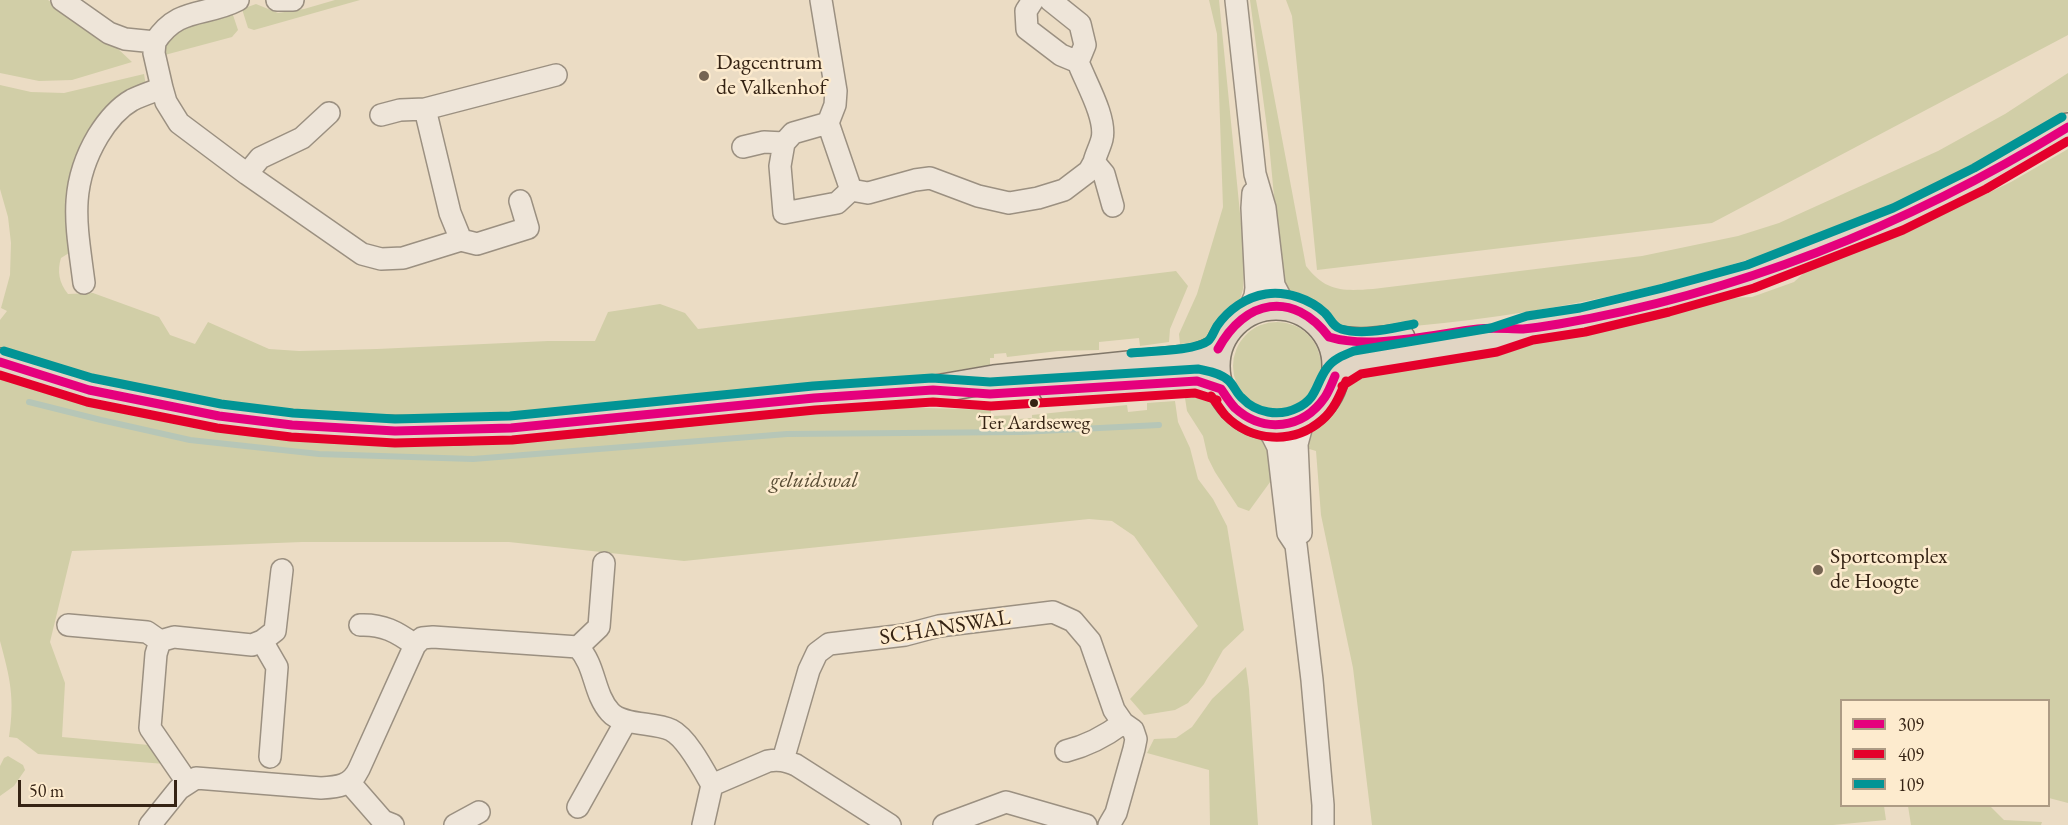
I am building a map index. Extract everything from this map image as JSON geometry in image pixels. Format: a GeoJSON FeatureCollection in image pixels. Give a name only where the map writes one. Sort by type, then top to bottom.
{"type":"FeatureCollection","features":[{"type":"Feature","properties":{"kind":"main road"},"geometry":{"type":"LineString","coordinates":[[1335,376],[1358,362],[1494,340],[1530,328],[1581,320],[1666,300],[1751,276],[1898,219],[1943,198],[2012,162],[2068,127]]}},
{"type":"Feature","properties":{"kind":"main road"},"geometry":{"type":"LineString","coordinates":[[1266,306],[1285,306],[1302,312],[1318,322],[1329,337],[1335,356],[1335,376],[1331,389],[1315,411],[1304,418],[1283,425],[1262,423],[1251,420],[1233,407],[1221,389],[1216,368],[1218,349],[1228,330],[1248,312],[1266,306]]}},
{"type":"Feature","properties":{"kind":"main road"},"geometry":{"type":"LineString","coordinates":[[1329,337],[1347,341],[1374,341],[1492,327],[1530,328]]}},
{"type":"Feature","properties":{"kind":"main road"},"geometry":{"type":"LineString","coordinates":[[0,362],[89,390],[190,411],[292,425],[361,430],[458,431],[512,428],[814,398],[936,390],[994,379],[1196,358],[1218,349]]}},
{"type":"Feature","properties":{"kind":"main road"},"geometry":{"type":"LineString","coordinates":[[936,390],[990,394],[1197,381],[1221,389]]}},
{"type":"Feature","properties":{"kind":"street"},"geometry":{"type":"LineString","coordinates":[[62,0],[109,33],[125,39],[155,42]]}},
{"type":"Feature","properties":{"kind":"street"},"geometry":{"type":"LineString","coordinates":[[238,0],[178,19],[163,29],[155,42],[154,53],[166,102],[179,123],[247,174],[362,254],[381,259],[403,258],[461,240],[477,244],[528,228],[520,201]]}},
{"type":"Feature","properties":{"kind":"street"},"geometry":{"type":"LineString","coordinates":[[278,0],[293,0]]}},
{"type":"Feature","properties":{"kind":"street"},"geometry":{"type":"LineString","coordinates":[[821,0],[836,91],[835,105],[828,123],[851,190]]}},
{"type":"Feature","properties":{"kind":"street"},"geometry":{"type":"LineString","coordinates":[[1033,0],[1026,11],[1027,29],[1061,55],[1078,62]]}},
{"type":"Feature","properties":{"kind":"street"},"geometry":{"type":"LineString","coordinates":[[851,190],[868,193],[930,178],[978,196],[1009,203],[1038,198],[1064,190],[1089,171],[1102,138],[1102,125],[1093,93],[1086,83],[1078,62],[1085,45],[1080,24],[1050,0]]}},
{"type":"Feature","properties":{"kind":"street"},"geometry":{"type":"LineString","coordinates":[[1236,0],[1255,174],[1252,208],[1256,288],[1248,312]]}},
{"type":"Feature","properties":{"kind":"street"},"geometry":{"type":"LineString","coordinates":[[381,115],[400,110],[425,109],[556,75]]}},
{"type":"Feature","properties":{"kind":"street"},"geometry":{"type":"LineString","coordinates":[[84,283],[76,226],[76,201],[85,160],[104,127],[120,109],[132,100],[162,88]]}},
{"type":"Feature","properties":{"kind":"street"},"geometry":{"type":"LineString","coordinates":[[425,109],[450,213],[461,240]]}},
{"type":"Feature","properties":{"kind":"street"},"geometry":{"type":"LineString","coordinates":[[247,174],[260,158],[302,138],[329,113]]}},
{"type":"Feature","properties":{"kind":"street"},"geometry":{"type":"LineString","coordinates":[[828,123],[793,133],[784,143],[780,166],[784,213],[837,203],[851,190]]}},
{"type":"Feature","properties":{"kind":"street"},"geometry":{"type":"LineString","coordinates":[[743,147],[765,142],[784,143]]}},
{"type":"Feature","properties":{"kind":"street"},"geometry":{"type":"LineString","coordinates":[[1094,162],[1104,174],[1113,206]]}},
{"type":"Feature","properties":{"kind":"street"},"geometry":{"type":"LineString","coordinates":[[1255,174],[1266,208],[1274,285],[1285,306]]}},
{"type":"Feature","properties":{"kind":"street"},"geometry":{"type":"LineString","coordinates":[[1296,545],[1302,532],[1297,444],[1304,418]]}},
{"type":"Feature","properties":{"kind":"street"},"geometry":{"type":"LineString","coordinates":[[1262,423],[1278,447],[1288,533],[1296,545],[1312,680],[1323,825]]}},
{"type":"Feature","properties":{"kind":"street"},"geometry":{"type":"LineString","coordinates":[[578,647],[599,627],[604,562]]}},
{"type":"Feature","properties":{"kind":"street"},"geometry":{"type":"LineString","coordinates":[[68,625],[147,632],[160,641],[174,638],[252,645],[262,641],[274,631],[282,570]]}},
{"type":"Feature","properties":{"kind":"street","name":"SCHANSWAL"},"geometry":{"type":"LineString","coordinates":[[783,760],[809,670],[817,653],[829,644],[905,635],[939,626],[1053,612],[1073,621],[1090,641],[1114,710],[1123,723],[1133,730],[1136,739],[1116,813],[1109,825]]}},
{"type":"Feature","properties":{"kind":"street"},"geometry":{"type":"LineString","coordinates":[[360,626],[377,625],[404,637],[415,645]]}},
{"type":"Feature","properties":{"kind":"street"},"geometry":{"type":"LineString","coordinates":[[150,825],[173,795],[187,782],[196,778],[321,788],[340,787],[349,782],[359,769],[415,645],[422,638],[433,637],[578,647],[592,668],[601,699],[611,715],[626,721],[658,725],[673,730],[689,749],[712,785],[703,825]]}},
{"type":"Feature","properties":{"kind":"street"},"geometry":{"type":"LineString","coordinates":[[160,641],[156,654],[150,728],[187,782]]}},
{"type":"Feature","properties":{"kind":"street"},"geometry":{"type":"LineString","coordinates":[[262,641],[277,667],[270,757]]}},
{"type":"Feature","properties":{"kind":"street"},"geometry":{"type":"LineString","coordinates":[[578,807],[626,721]]}},
{"type":"Feature","properties":{"kind":"street"},"geometry":{"type":"LineString","coordinates":[[1066,751],[1078,748],[1123,723]]}},
{"type":"Feature","properties":{"kind":"street"},"geometry":{"type":"LineString","coordinates":[[712,785],[768,761],[783,760],[796,765],[890,825]]}},
{"type":"Feature","properties":{"kind":"street"},"geometry":{"type":"LineString","coordinates":[[349,782],[383,821],[393,825]]}},
{"type":"Feature","properties":{"kind":"street"},"geometry":{"type":"LineString","coordinates":[[944,825],[1006,802],[1086,825]]}},
{"type":"Feature","properties":{"kind":"street"},"geometry":{"type":"LineString","coordinates":[[455,825],[479,812]]}},
{"type":"Feature","properties":{"kind":"green space"},"geometry":{"type":"Polygon","coordinates":[[[0,0],[48,0],[102,34],[132,62],[72,80],[39,81],[0,73],[0,0]]]}},
{"type":"Feature","properties":{"kind":"green space"},"geometry":{"type":"Polygon","coordinates":[[[335,0],[360,0],[254,30],[248,28],[242,9],[256,4],[278,13],[304,9],[335,0]]]}},
{"type":"Feature","properties":{"kind":"green space"},"geometry":{"type":"Polygon","coordinates":[[[1209,0],[1219,0],[1242,234],[1243,289],[1239,303],[1211,337],[1206,341],[1180,344],[1179,334],[1197,294],[1223,207],[1217,34],[1209,0]]]}},
{"type":"Feature","properties":{"kind":"green space"},"geometry":{"type":"Polygon","coordinates":[[[1250,0],[1256,0],[1306,266],[1321,281],[1336,288],[1373,289],[1642,256],[1738,236],[1779,223],[1938,151],[2005,114],[2068,73],[2068,111],[2000,153],[1929,190],[1881,212],[1775,251],[1666,283],[1555,307],[1500,316],[1358,332],[1339,326],[1297,300],[1290,293],[1284,281],[1250,0]]]}},
{"type":"Feature","properties":{"kind":"green space"},"geometry":{"type":"Polygon","coordinates":[[[1286,0],[2068,0],[2068,35],[1712,223],[1317,270],[1292,16],[1286,0]]]}},
{"type":"Feature","properties":{"kind":"green space"},"geometry":{"type":"Polygon","coordinates":[[[232,12],[238,30],[232,37],[161,56],[164,46],[179,31],[200,21],[232,12]]]}},
{"type":"Feature","properties":{"kind":"green space"},"geometry":{"type":"Polygon","coordinates":[[[144,74],[146,86],[104,114],[71,248],[69,253],[61,258],[60,277],[68,294],[93,293],[159,317],[170,335],[195,344],[208,322],[269,349],[299,351],[595,341],[608,312],[660,304],[685,313],[698,329],[1176,271],[1188,286],[1170,329],[1169,342],[1140,346],[1139,338],[1099,342],[1099,350],[1058,351],[1007,357],[1006,353],[994,354],[994,358],[990,358],[990,365],[916,377],[503,415],[359,417],[222,403],[88,374],[0,347],[0,320],[7,311],[1,308],[10,275],[11,243],[8,217],[0,189],[0,85],[31,92],[64,93],[144,74]]]}},
{"type":"Feature","properties":{"kind":"green space"},"geometry":{"type":"Polygon","coordinates":[[[2068,149],[2068,803],[2050,798],[2050,699],[1840,699],[1840,807],[1884,807],[1886,820],[1833,825],[1372,825],[1353,668],[1321,515],[1316,451],[1306,448],[1313,427],[1351,380],[1365,372],[1384,366],[1527,345],[1634,324],[1730,298],[1752,297],[1794,282],[1805,272],[1883,242],[2011,182],[2068,149]]]}},
{"type":"Feature","properties":{"kind":"green space"},"geometry":{"type":"Polygon","coordinates":[[[1268,322],[1286,322],[1302,329],[1314,341],[1321,357],[1321,375],[1314,391],[1302,403],[1286,410],[1268,410],[1252,403],[1240,391],[1233,375],[1233,357],[1240,341],[1252,329],[1268,322]]]}},
{"type":"Feature","properties":{"kind":"green space","name":"geluidswal"},"geometry":{"type":"Polygon","coordinates":[[[0,375],[111,408],[225,430],[283,437],[399,443],[530,439],[897,405],[897,407],[991,410],[991,416],[1018,415],[1019,419],[1032,418],[1032,415],[1127,405],[1128,412],[1147,410],[1147,403],[1175,401],[1178,422],[1190,448],[1198,479],[1213,499],[1227,526],[1244,630],[1223,650],[1204,684],[1188,703],[1175,710],[1144,715],[1130,699],[1198,626],[1134,536],[1112,521],[1089,519],[684,561],[509,542],[302,542],[72,551],[50,642],[65,683],[62,737],[149,745],[165,764],[38,754],[17,738],[9,737],[12,711],[10,688],[0,641],[0,375]]]}},
{"type":"Feature","properties":{"kind":"green space"},"geometry":{"type":"Polygon","coordinates":[[[1205,397],[1217,401],[1236,419],[1256,433],[1267,450],[1273,478],[1249,511],[1238,507],[1215,472],[1208,458],[1203,436],[1187,411],[1185,398],[1205,397]]]}},
{"type":"Feature","properties":{"kind":"green space"},"geometry":{"type":"Polygon","coordinates":[[[1246,667],[1258,825],[1210,825],[1209,770],[1147,753],[1154,739],[1176,738],[1192,727],[1212,699],[1246,667]]]}},
{"type":"Feature","properties":{"kind":"green space"},"geometry":{"type":"Polygon","coordinates":[[[8,756],[23,765],[25,770],[14,786],[0,796],[0,766],[4,758],[8,756]]]}},
{"type":"Feature","properties":{"kind":"green space"},"geometry":{"type":"Polygon","coordinates":[[[1908,807],[1991,807],[2004,820],[2042,822],[2041,825],[1911,825],[1908,807]]]}},
{"type":"Feature","properties":{"kind":"waterway"},"geometry":{"type":"LineString","coordinates":[[29,402],[190,440],[319,454],[473,459],[787,434],[1021,432],[1159,425]]}},
{"type":"Feature","properties":{"kind":"transit line","name":"109"},"geometry":{"type":"LineString","coordinates":[[4,351],[92,378],[221,404],[293,413],[395,419],[510,416],[813,386],[932,378],[990,382],[1198,369],[1225,378],[1248,403],[1261,410],[1275,413],[1290,411],[1304,404],[1309,400],[1329,365],[1354,351],[1491,328],[1527,316],[1580,308],[1747,265],[1893,208],[1974,168],[2062,117]]}},
{"type":"Feature","properties":{"kind":"transit line","name":"309"},"geometry":{"type":"LineString","coordinates":[[1329,337],[1346,341],[1383,342],[1484,328],[1532,328],[1626,311],[1693,294],[1823,250],[1886,223],[2009,162],[2068,127]]}},
{"type":"Feature","properties":{"kind":"transit line","name":"409"},"geometry":{"type":"LineString","coordinates":[[1342,386],[1361,374],[1497,352],[1533,340],[1585,332],[1669,312],[1754,288],[1903,230],[1986,189],[2068,141]]}},
{"type":"Feature","properties":{"kind":"transit line","name":"109"},"geometry":{"type":"LineString","coordinates":[[1131,353],[1182,349],[1202,344],[1209,340],[1217,326],[1232,310],[1251,298],[1274,293],[1305,300],[1325,313],[1336,326],[1350,331],[1378,331],[1414,324]]}},
{"type":"Feature","properties":{"kind":"transit line","name":"309"},"geometry":{"type":"LineString","coordinates":[[1218,349],[1229,332],[1242,319],[1255,311],[1270,307],[1285,307],[1300,312],[1315,322],[1329,337]]}},
{"type":"Feature","properties":{"kind":"transit line","name":"309"},"geometry":{"type":"LineString","coordinates":[[0,362],[89,390],[219,416],[292,425],[395,431],[511,428],[814,398],[933,390],[990,394],[1197,381],[1221,389]]}},
{"type":"Feature","properties":{"kind":"transit line","name":"409"},"geometry":{"type":"LineString","coordinates":[[0,375],[87,402],[217,428],[291,437],[395,443],[512,440],[815,410],[933,402],[991,406],[1195,393],[1217,400]]}},
{"type":"Feature","properties":{"kind":"transit line","name":"309"},"geometry":{"type":"LineString","coordinates":[[1221,389],[1233,406],[1246,416],[1258,422],[1283,424],[1306,416],[1316,408],[1326,395],[1335,376]]}},
{"type":"Feature","properties":{"kind":"transit line","name":"409"},"geometry":{"type":"LineString","coordinates":[[1211,396],[1225,415],[1247,431],[1259,435],[1285,437],[1298,434],[1322,420],[1333,407],[1346,381]]}},
{"type":"Feature","properties":{"kind":"place","name":"Dagcentrum de Valkenhof"},"geometry":{"type":"Point","coordinates":[704,76]}},
{"type":"Feature","properties":{"kind":"place","name":"Ter Aardseweg"},"geometry":{"type":"Point","coordinates":[1034,403]}},
{"type":"Feature","properties":{"kind":"place","name":"Sportcomplex de Hoogte"},"geometry":{"type":"Point","coordinates":[1818,570]}}]}
